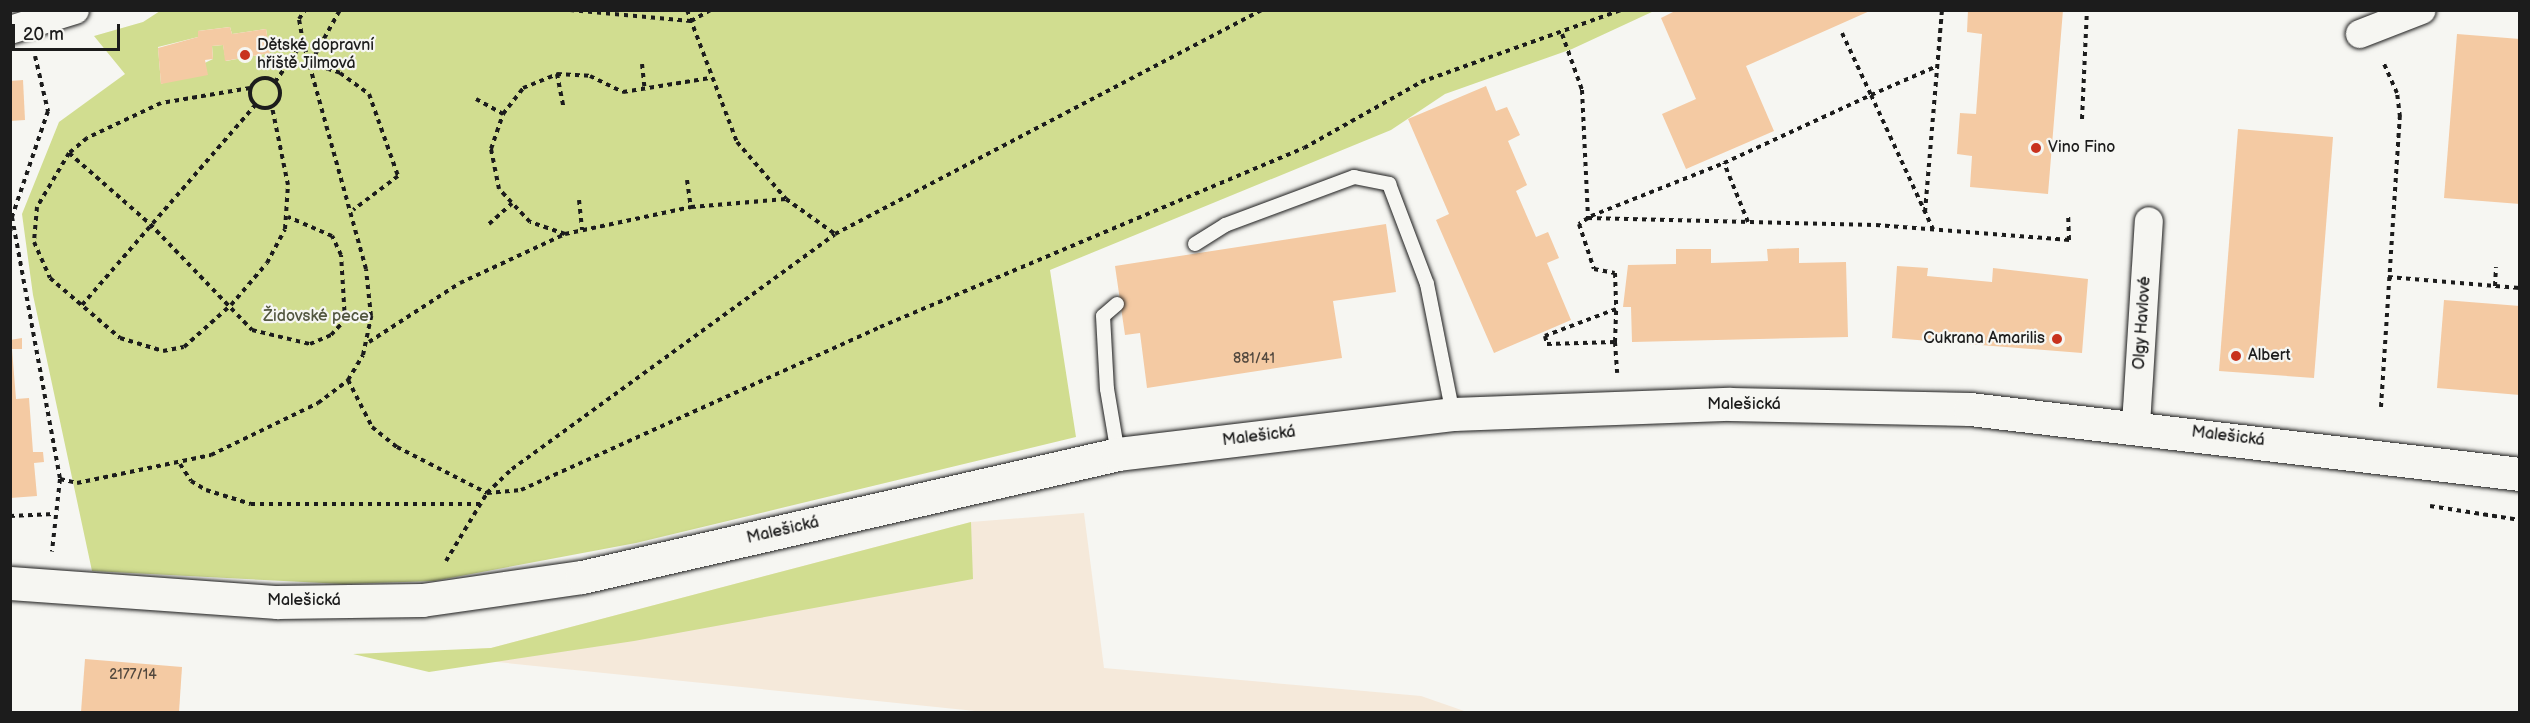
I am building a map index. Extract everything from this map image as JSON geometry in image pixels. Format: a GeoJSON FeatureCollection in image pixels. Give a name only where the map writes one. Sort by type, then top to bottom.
{"type":"FeatureCollection","features":[{"type":"Feature","properties":{"kind":"street"},"geometry":{"type":"LineString","coordinates":[[10,30],[75,10]]}},
{"type":"Feature","properties":{"kind":"street"},"geometry":{"type":"LineString","coordinates":[[2360,34],[2422,10]]}},
{"type":"Feature","properties":{"kind":"street","name":"Olgy Havlové"},"geometry":{"type":"LineString","coordinates":[[2136,425],[2149,221]]}},
{"type":"Feature","properties":{"kind":"street","name":"Malešická"},"geometry":{"type":"LineString","coordinates":[[10,583],[277,602],[422,600],[582,577],[1118,454],[1453,414],[1730,404],[1971,409],[2136,425],[2520,474]]}},
{"type":"Feature","properties":{"kind":"lane"},"geometry":{"type":"LineString","coordinates":[[1195,244],[1225,225],[1354,177],[1389,184],[1427,284],[1453,414]]}},
{"type":"Feature","properties":{"kind":"lane"},"geometry":{"type":"LineString","coordinates":[[1117,304],[1103,316],[1107,389],[1118,454]]}},
{"type":"Feature","properties":{"kind":"path"},"geometry":{"type":"LineString","coordinates":[[60,479],[77,483],[180,464],[288,420],[348,380],[369,342],[371,300],[353,210],[303,42],[299,19],[305,10]]}},
{"type":"Feature","properties":{"kind":"path"},"geometry":{"type":"LineString","coordinates":[[310,63],[340,10]]}},
{"type":"Feature","properties":{"kind":"path"},"geometry":{"type":"LineString","coordinates":[[570,10],[691,21],[711,10]]}},
{"type":"Feature","properties":{"kind":"path"},"geometry":{"type":"LineString","coordinates":[[687,10],[710,78],[737,142],[786,199],[835,234]]}},
{"type":"Feature","properties":{"kind":"path"},"geometry":{"type":"LineString","coordinates":[[422,600],[487,493],[646,368],[835,234],[1262,10]]}},
{"type":"Feature","properties":{"kind":"path"},"geometry":{"type":"LineString","coordinates":[[348,380],[363,415],[383,438],[487,493],[544,482],[880,327],[1304,148],[1421,82],[1562,34],[1621,10]]}},
{"type":"Feature","properties":{"kind":"path"},"geometry":{"type":"LineString","coordinates":[[1925,213],[1942,10]]}},
{"type":"Feature","properties":{"kind":"path"},"geometry":{"type":"LineString","coordinates":[[2082,119],[2087,10]]}},
{"type":"Feature","properties":{"kind":"path"},"geometry":{"type":"LineString","coordinates":[[1842,33],[1933,230]]}},
{"type":"Feature","properties":{"kind":"path"},"geometry":{"type":"LineString","coordinates":[[1562,34],[1582,90],[1588,218]]}},
{"type":"Feature","properties":{"kind":"path"},"geometry":{"type":"LineString","coordinates":[[275,82],[303,42]]}},
{"type":"Feature","properties":{"kind":"path"},"geometry":{"type":"LineString","coordinates":[[35,55],[48,111],[12,217],[60,479],[54,514],[52,553]]}},
{"type":"Feature","properties":{"kind":"path"},"geometry":{"type":"LineString","coordinates":[[2381,57],[2397,93],[2400,117],[2381,407]]}},
{"type":"Feature","properties":{"kind":"path"},"geometry":{"type":"LineString","coordinates":[[310,63],[340,73],[369,93],[398,176],[353,210]]}},
{"type":"Feature","properties":{"kind":"path"},"geometry":{"type":"LineString","coordinates":[[642,64],[645,91]]}},
{"type":"Feature","properties":{"kind":"path"},"geometry":{"type":"LineString","coordinates":[[1617,373],[1615,273],[1594,269],[1578,224],[1724,163],[1937,66]]}},
{"type":"Feature","properties":{"kind":"path"},"geometry":{"type":"LineString","coordinates":[[566,234],[530,222],[499,189],[491,149],[503,114],[523,88],[557,74],[590,76],[623,92],[645,91],[710,78]]}},
{"type":"Feature","properties":{"kind":"path"},"geometry":{"type":"LineString","coordinates":[[557,74],[563,106]]}},
{"type":"Feature","properties":{"kind":"path"},"geometry":{"type":"LineString","coordinates":[[261,78],[275,82],[280,92],[272,107],[288,185],[288,217],[267,262],[231,305],[184,347],[163,351],[120,338],[50,278],[34,242],[38,207],[69,153],[87,138],[161,103],[250,88],[261,78]]}},
{"type":"Feature","properties":{"kind":"path"},"geometry":{"type":"LineString","coordinates":[[250,88],[255,105]]}},
{"type":"Feature","properties":{"kind":"path"},"geometry":{"type":"LineString","coordinates":[[476,99],[503,114]]}},
{"type":"Feature","properties":{"kind":"path"},"geometry":{"type":"LineString","coordinates":[[255,105],[272,107]]}},
{"type":"Feature","properties":{"kind":"path"},"geometry":{"type":"LineString","coordinates":[[82,305],[255,105]]}},
{"type":"Feature","properties":{"kind":"path"},"geometry":{"type":"LineString","coordinates":[[69,153],[150,224],[231,305],[252,330],[279,341],[310,344],[332,335],[345,320],[341,255],[332,236],[288,217]]}},
{"type":"Feature","properties":{"kind":"path"},"geometry":{"type":"LineString","coordinates":[[1724,163],[1748,222]]}},
{"type":"Feature","properties":{"kind":"path"},"geometry":{"type":"LineString","coordinates":[[687,180],[691,207]]}},
{"type":"Feature","properties":{"kind":"path"},"geometry":{"type":"LineString","coordinates":[[369,342],[460,284],[566,234],[691,207],[786,199]]}},
{"type":"Feature","properties":{"kind":"path"},"geometry":{"type":"LineString","coordinates":[[579,200],[582,230]]}},
{"type":"Feature","properties":{"kind":"path"},"geometry":{"type":"LineString","coordinates":[[489,224],[512,203]]}},
{"type":"Feature","properties":{"kind":"path"},"geometry":{"type":"LineString","coordinates":[[1588,218],[1933,230],[2069,240],[2068,217]]}},
{"type":"Feature","properties":{"kind":"path"},"geometry":{"type":"LineString","coordinates":[[2495,286],[2496,267]]}},
{"type":"Feature","properties":{"kind":"path"},"geometry":{"type":"LineString","coordinates":[[2388,278],[2520,288]]}},
{"type":"Feature","properties":{"kind":"path"},"geometry":{"type":"LineString","coordinates":[[1615,342],[1547,344],[1545,336],[1616,309]]}},
{"type":"Feature","properties":{"kind":"path"},"geometry":{"type":"LineString","coordinates":[[180,464],[191,481],[206,490],[251,504],[480,504]]}},
{"type":"Feature","properties":{"kind":"path"},"geometry":{"type":"LineString","coordinates":[[2430,506],[2520,520]]}},
{"type":"Feature","properties":{"kind":"path"},"geometry":{"type":"LineString","coordinates":[[10,516],[54,514]]}},
{"type":"Feature","properties":{"kind":"shaded area"},"geometry":{"type":"Polygon","coordinates":[[[1084,513],[1104,668],[1421,696],[1467,712],[985,712],[409,653],[491,648],[971,522],[1084,513]]]}},
{"type":"Feature","properties":{"kind":"green space","name":"Židovské pece"},"geometry":{"type":"Polygon","coordinates":[[[160,11],[1654,11],[1572,49],[1445,94],[1391,130],[1050,270],[1076,437],[636,543],[434,581],[343,584],[92,571],[33,295],[22,214],[59,122],[125,74],[94,36],[143,22],[160,11]],[[230,27],[198,31],[198,37],[158,47],[161,84],[213,59],[212,46],[223,45],[226,61],[270,53],[266,29],[232,34],[230,27]]]}},
{"type":"Feature","properties":{"kind":"green space"},"geometry":{"type":"Polygon","coordinates":[[[971,522],[973,579],[634,641],[429,672],[353,654],[491,648],[971,522]]]}},
{"type":"Feature","properties":{"kind":"building"},"geometry":{"type":"Polygon","coordinates":[[[1677,10],[1872,10],[1746,66],[1774,131],[1686,169],[1662,114],[1696,99],[1661,18],[1677,10]]]}},
{"type":"Feature","properties":{"kind":"building"},"geometry":{"type":"Polygon","coordinates":[[[1968,10],[2063,10],[2048,194],[1970,187],[1972,156],[1957,154],[1960,113],[1976,114],[1982,34],[1967,32],[1968,10]]]}},
{"type":"Feature","properties":{"kind":"building"},"geometry":{"type":"Polygon","coordinates":[[[230,27],[232,34],[266,29],[270,53],[225,61],[223,45],[212,46],[213,59],[205,60],[208,75],[161,84],[158,48],[198,37],[198,31],[230,27]]]}},
{"type":"Feature","properties":{"kind":"building"},"geometry":{"type":"Polygon","coordinates":[[[2457,34],[2520,39],[2520,204],[2444,198],[2457,34]]]}},
{"type":"Feature","properties":{"kind":"building"},"geometry":{"type":"Polygon","coordinates":[[[23,80],[25,120],[10,121],[10,81],[23,80]]]}},
{"type":"Feature","properties":{"kind":"building"},"geometry":{"type":"Polygon","coordinates":[[[1486,86],[1496,111],[1507,107],[1520,135],[1508,141],[1527,185],[1516,191],[1536,237],[1548,232],[1559,258],[1547,263],[1571,320],[1494,353],[1436,220],[1449,214],[1408,119],[1486,86]]]}},
{"type":"Feature","properties":{"kind":"building"},"geometry":{"type":"Polygon","coordinates":[[[2238,129],[2333,137],[2314,378],[2219,371],[2238,129]]]}},
{"type":"Feature","properties":{"kind":"building"},"geometry":{"type":"Polygon","coordinates":[[[1386,224],[1396,292],[1333,301],[1342,358],[1147,388],[1140,333],[1125,335],[1115,266],[1386,224]]]}},
{"type":"Feature","properties":{"kind":"building"},"geometry":{"type":"Polygon","coordinates":[[[1799,248],[1799,263],[1846,262],[1848,337],[1632,342],[1631,307],[1623,307],[1628,265],[1676,264],[1676,249],[1711,249],[1711,263],[1768,261],[1767,249],[1799,248]]]}},
{"type":"Feature","properties":{"kind":"building"},"geometry":{"type":"Polygon","coordinates":[[[1897,266],[1928,268],[1927,276],[1992,282],[1993,268],[2088,279],[2082,353],[1892,338],[1897,266]]]}},
{"type":"Feature","properties":{"kind":"building"},"geometry":{"type":"Polygon","coordinates":[[[2444,300],[2520,306],[2520,395],[2437,388],[2444,300]]]}},
{"type":"Feature","properties":{"kind":"building"},"geometry":{"type":"Polygon","coordinates":[[[22,338],[22,349],[12,349],[16,399],[29,398],[33,452],[43,452],[44,462],[34,463],[37,496],[10,498],[10,340],[22,338]]]}},
{"type":"Feature","properties":{"kind":"building"},"geometry":{"type":"Polygon","coordinates":[[[85,659],[182,667],[179,712],[81,712],[85,659]]]}},
{"type":"Feature","properties":{"kind":"place","name":"Dětské dopravní hřiště Jilmová"},"geometry":{"type":"Point","coordinates":[245,55]}},
{"type":"Feature","properties":{"kind":"place","name":"Vino Fino"},"geometry":{"type":"Point","coordinates":[2036,148]}},
{"type":"Feature","properties":{"kind":"place","name":"Cukrana Amarilis"},"geometry":{"type":"Point","coordinates":[2057,339]}},
{"type":"Feature","properties":{"kind":"place","name":"Albert"},"geometry":{"type":"Point","coordinates":[2236,356]}}]}
